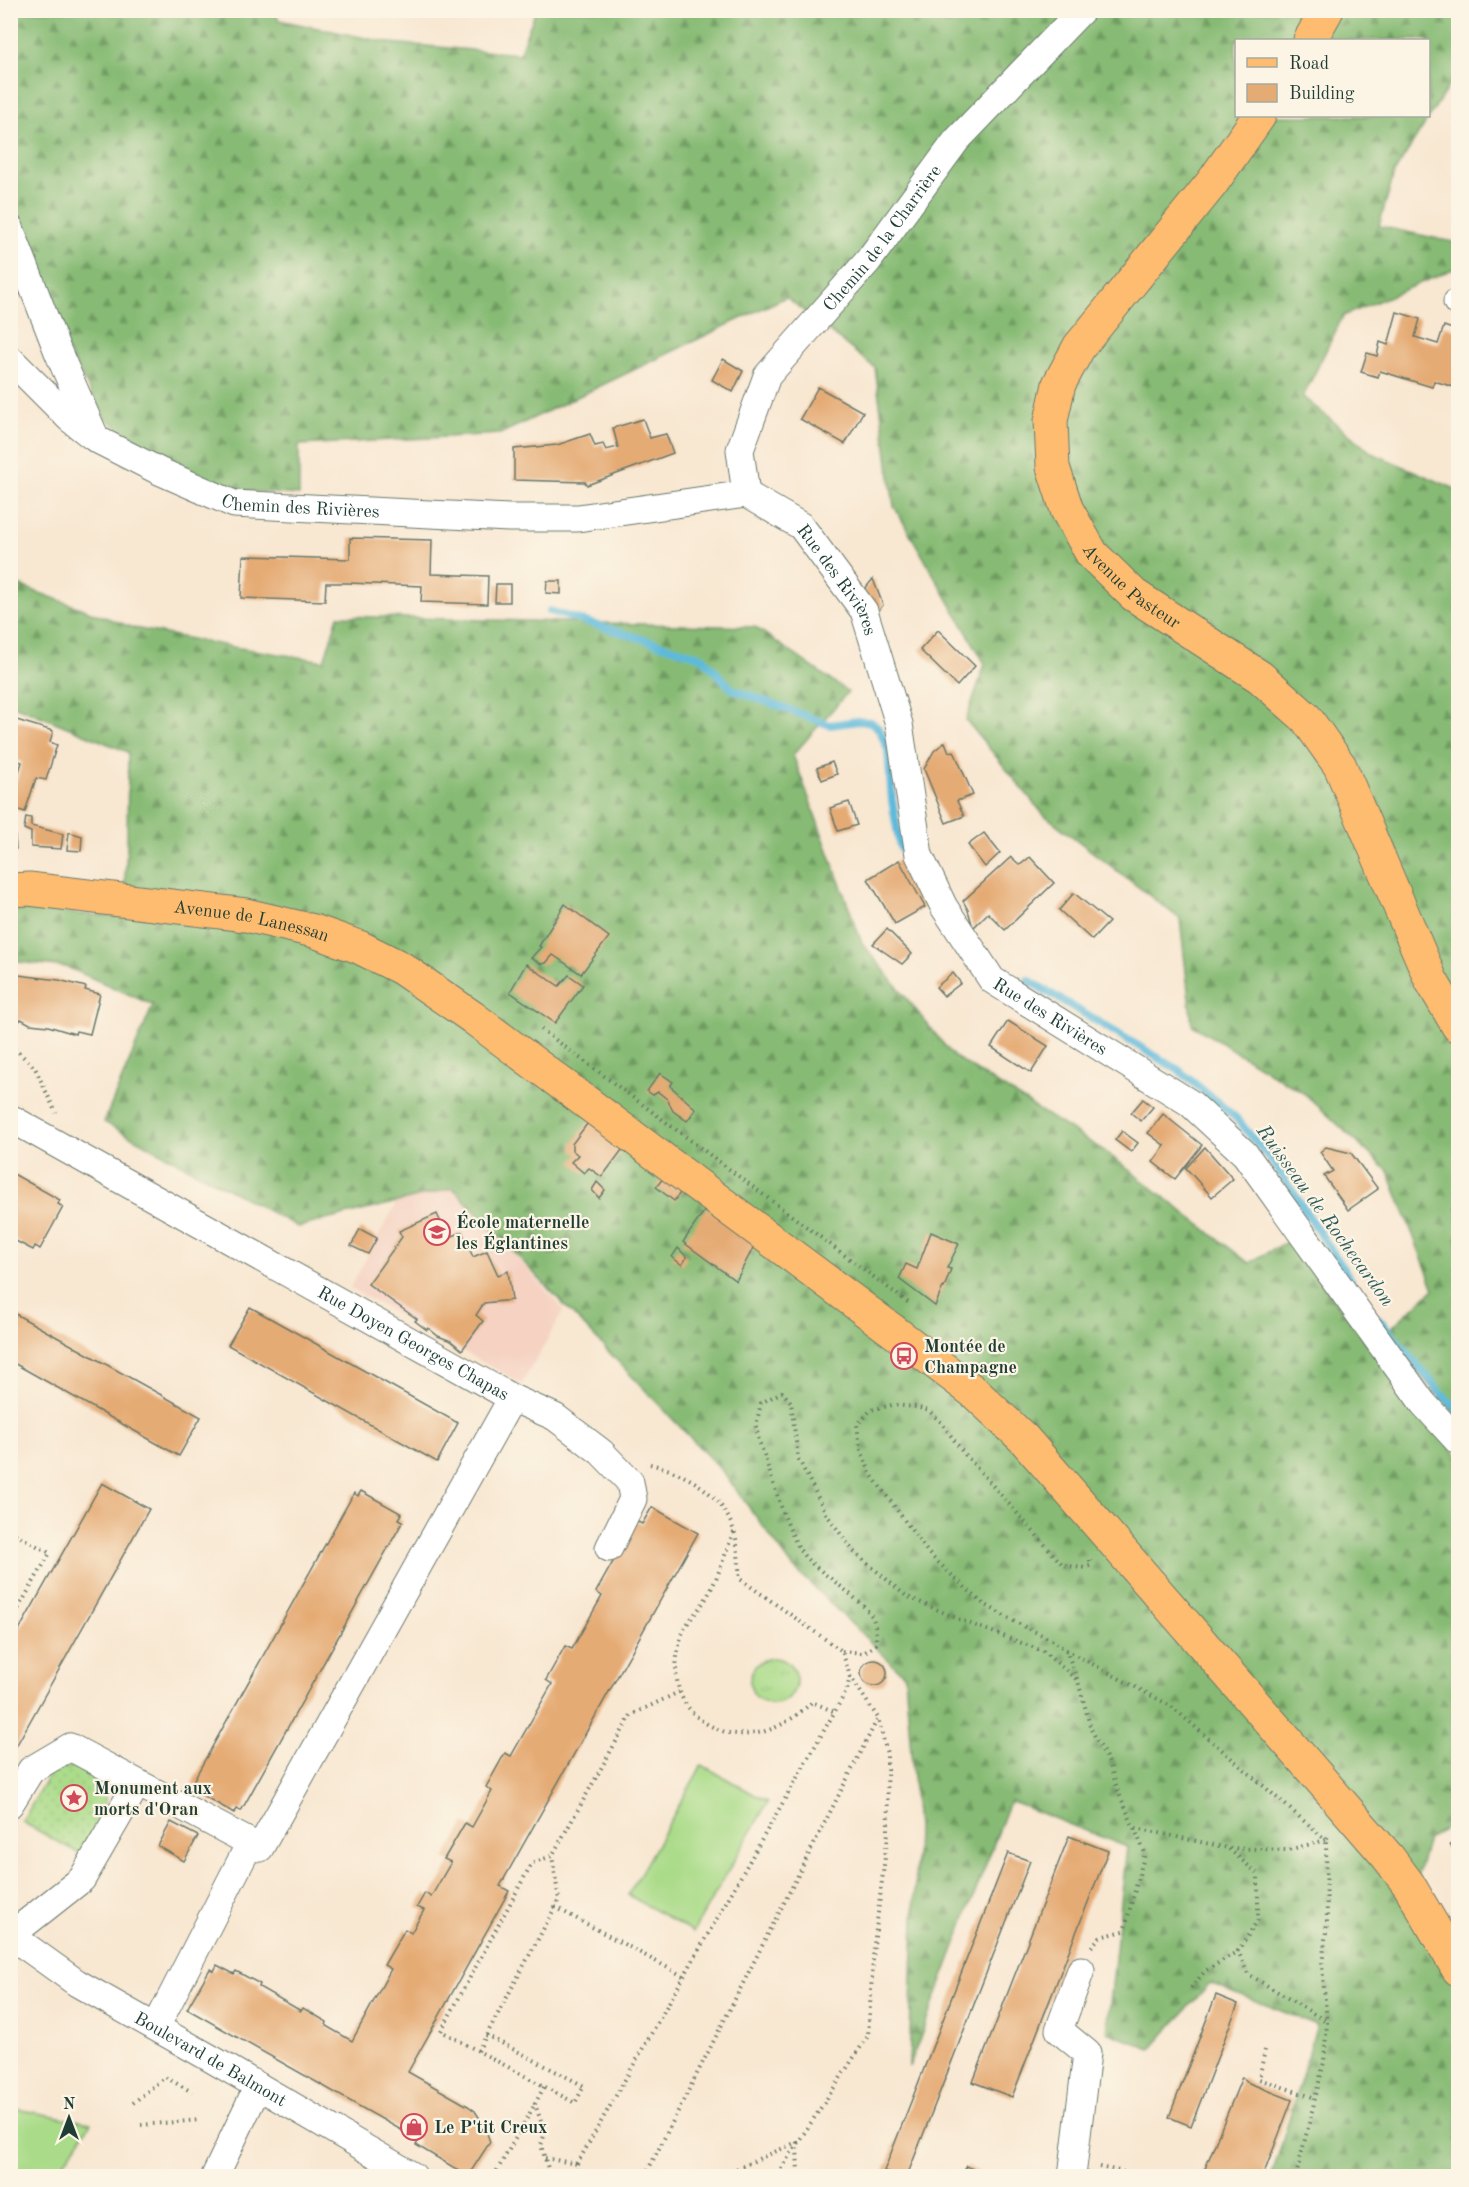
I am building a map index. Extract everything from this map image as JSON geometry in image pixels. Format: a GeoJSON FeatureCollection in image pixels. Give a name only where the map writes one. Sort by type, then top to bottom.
{"type":"FeatureCollection","features":[{"type":"Feature","properties":{"kind":"main road"},"geometry":{"type":"LineString","coordinates":[[1311,39],[1327,10]]}},
{"type":"Feature","properties":{"kind":"main road","name":"Avenue Pasteur"},"geometry":{"type":"LineString","coordinates":[[1258,117],[1212,183],[1079,347],[1059,384],[1051,421],[1053,467],[1067,510],[1092,554],[1108,570],[1134,595],[1260,677],[1306,718],[1340,766],[1431,980],[1458,1026]]}},
{"type":"Feature","properties":{"kind":"main road","name":"Avenue de Lanessan"},"geometry":{"type":"LineString","coordinates":[[10,890],[29,889],[173,905],[246,915],[314,931],[359,947],[401,968],[472,1017],[974,1392],[1024,1439],[1388,1857],[1410,1885],[1458,1969]]}},
{"type":"Feature","properties":{"kind":"street","name":"Chemin de la Charrière"},"geometry":{"type":"LineString","coordinates":[[746,494],[740,450],[767,375],[868,261],[956,141],[1082,10]]}},
{"type":"Feature","properties":{"kind":"street"},"geometry":{"type":"LineString","coordinates":[[10,228],[58,352],[96,439]]}},
{"type":"Feature","properties":{"kind":"street","name":"Chemin des Rivières"},"geometry":{"type":"LineString","coordinates":[[10,359],[69,417],[96,439],[159,471],[234,504],[508,519],[578,518],[746,494]]}},
{"type":"Feature","properties":{"kind":"street","name":"Rue des Rivières"},"geometry":{"type":"LineString","coordinates":[[746,494],[801,526],[864,611],[899,724],[919,855],[944,908],[992,980],[1190,1103],[1245,1154],[1423,1403],[1458,1441]]}},
{"type":"Feature","properties":{"kind":"street","name":"Rue Doyen Georges Chapas"},"geometry":{"type":"LineString","coordinates":[[10,1118],[512,1398],[260,1848],[250,1843]]}},
{"type":"Feature","properties":{"kind":"street"},"geometry":{"type":"LineString","coordinates":[[512,1398],[555,1417],[601,1452],[630,1482],[633,1499],[609,1548]]}},
{"type":"Feature","properties":{"kind":"street"},"geometry":{"type":"LineString","coordinates":[[10,1804],[31,1770],[70,1748],[250,1843],[156,2027]]}},
{"type":"Feature","properties":{"kind":"street"},"geometry":{"type":"LineString","coordinates":[[11,1935],[82,1879],[137,1784]]}},
{"type":"Feature","properties":{"kind":"street","name":"Boulevard de Balmont"},"geometry":{"type":"LineString","coordinates":[[11,1935],[77,1983],[413,2176]]}},
{"type":"Feature","properties":{"kind":"street"},"geometry":{"type":"LineString","coordinates":[[1073,2170],[1087,2053],[1059,2030],[1081,1970]]}},
{"type":"Feature","properties":{"kind":"street"},"geometry":{"type":"LineString","coordinates":[[215,2176],[258,2086]]}},
{"type":"Feature","properties":{"kind":"path"},"geometry":{"type":"LineString","coordinates":[[10,1044],[35,1068],[76,1154]]}},
{"type":"Feature","properties":{"kind":"path"},"geometry":{"type":"LineString","coordinates":[[644,1463],[665,1468],[696,1481],[721,1503],[734,1529],[740,1580],[842,1651],[864,1653],[876,1644],[874,1619],[859,1601],[830,1580],[805,1557],[792,1534],[759,1441],[756,1426],[761,1403],[782,1392],[791,1402],[798,1458],[827,1515],[853,1551],[906,1596],[963,1621],[1043,1651],[1078,1681]]}},
{"type":"Feature","properties":{"kind":"path"},"geometry":{"type":"LineString","coordinates":[[1097,1565],[1089,1557],[1090,1566],[1082,1568],[1064,1565],[962,1451],[941,1422],[929,1412],[916,1407],[892,1405],[871,1410],[857,1425],[860,1447],[870,1473],[929,1554],[981,1602],[1171,1706],[1326,1840]]}},
{"type":"Feature","properties":{"kind":"path"},"geometry":{"type":"LineString","coordinates":[[734,1529],[708,1595],[681,1636],[677,1676],[679,1692],[687,1707],[696,1717],[729,1733],[749,1734],[770,1730],[787,1723],[812,1702],[835,1712]]}},
{"type":"Feature","properties":{"kind":"path"},"geometry":{"type":"LineString","coordinates":[[10,1532],[50,1553],[10,1623]]}},
{"type":"Feature","properties":{"kind":"path"},"geometry":{"type":"LineString","coordinates":[[1066,1650],[1078,1681],[1091,1729],[1110,1765],[1118,1791],[1136,1828],[1145,1854],[1124,1931],[1100,1937],[1086,1954],[1081,1970]]}},
{"type":"Feature","properties":{"kind":"path"},"geometry":{"type":"LineString","coordinates":[[776,2176],[868,2036],[874,1945],[888,1833],[887,1754],[878,1718],[850,1676],[842,1651]]}},
{"type":"Feature","properties":{"kind":"path"},"geometry":{"type":"LineString","coordinates":[[576,2176],[577,2164],[835,1712],[847,1690],[850,1676]]}},
{"type":"Feature","properties":{"kind":"path"},"geometry":{"type":"LineString","coordinates":[[478,2051],[559,1900],[552,1856],[631,1715],[679,1692]]}},
{"type":"Feature","properties":{"kind":"path"},"geometry":{"type":"LineString","coordinates":[[645,2176],[878,1718]]}},
{"type":"Feature","properties":{"kind":"path"},"geometry":{"type":"LineString","coordinates":[[1296,2176],[1324,2062],[1327,2023],[1322,1965],[1327,1923],[1326,1840],[1332,1826]]}},
{"type":"Feature","properties":{"kind":"path"},"geometry":{"type":"LineString","coordinates":[[1136,1828],[1228,1848],[1288,1850],[1326,1840]]}},
{"type":"Feature","properties":{"kind":"path"},"geometry":{"type":"LineString","coordinates":[[1191,1988],[1205,1971],[1238,1951],[1258,1920],[1258,1874],[1228,1848]]}},
{"type":"Feature","properties":{"kind":"path"},"geometry":{"type":"LineString","coordinates":[[486,2035],[584,2086],[575,2103],[441,2031],[532,1863],[552,1856]]}},
{"type":"Feature","properties":{"kind":"path"},"geometry":{"type":"LineString","coordinates":[[555,1907],[685,1977]]}},
{"type":"Feature","properties":{"kind":"path"},"geometry":{"type":"LineString","coordinates":[[1238,1951],[1248,1974],[1327,2023]]}},
{"type":"Feature","properties":{"kind":"path"},"geometry":{"type":"LineString","coordinates":[[1265,2050],[1259,2079],[1315,2098]]}},
{"type":"Feature","properties":{"kind":"path"},"geometry":{"type":"LineString","coordinates":[[132,2103],[165,2077],[192,2092]]}},
{"type":"Feature","properties":{"kind":"path"},"geometry":{"type":"LineString","coordinates":[[494,2176],[544,2087]]}},
{"type":"Feature","properties":{"kind":"path"},"geometry":{"type":"LineString","coordinates":[[535,2104],[545,2133],[541,2145],[552,2176]]}},
{"type":"Feature","properties":{"kind":"path"},"geometry":{"type":"LineString","coordinates":[[141,2125],[200,2120]]}},
{"type":"Feature","properties":{"kind":"path"},"geometry":{"type":"LineString","coordinates":[[720,2176],[797,2142]]}},
{"type":"Feature","properties":{"kind":"path"},"geometry":{"type":"LineString","coordinates":[[797,2142],[798,2176]]}},
{"type":"Feature","properties":{"kind":"path"},"geometry":{"type":"LineString","coordinates":[[545,2158],[577,2164]]}},
{"type":"Feature","properties":{"kind":"path"},"geometry":{"type":"LineString","coordinates":[[1073,2170],[1140,2175]]}},
{"type":"Feature","properties":{"kind":"shaded area","name":"École maternelle les Églantines"},"geometry":{"type":"Polygon","coordinates":[[[418,1164],[443,1176],[564,1310],[522,1384],[350,1288],[418,1164]]]}},
{"type":"Feature","properties":{"kind":"green space"},"geometry":{"type":"Polygon","coordinates":[[[536,10],[1458,11],[1458,74],[1430,116],[1430,39],[1235,39],[1235,117],[1429,117],[1394,173],[1379,226],[1458,243],[1458,267],[1343,316],[1303,397],[1372,453],[1458,490],[1458,1418],[1384,1334],[1434,1289],[1388,1171],[1305,1094],[1192,1025],[1180,919],[1043,814],[966,720],[985,664],[894,506],[875,368],[786,297],[500,434],[299,445],[299,495],[230,490],[159,456],[105,418],[65,346],[11,205],[11,11],[275,11],[279,20],[390,43],[519,54],[536,10]]]}},
{"type":"Feature","properties":{"kind":"green space"},"geometry":{"type":"Polygon","coordinates":[[[10,582],[134,628],[324,661],[338,616],[755,627],[848,692],[793,755],[862,943],[953,1056],[1106,1152],[1249,1263],[1290,1240],[1415,1408],[1458,1456],[1458,1820],[1428,1839],[1410,1901],[1458,1981],[1458,2176],[1272,2176],[1317,2025],[1210,1983],[1151,2049],[1107,2032],[1127,1847],[1010,1801],[909,2067],[917,1828],[905,1676],[793,1567],[723,1472],[453,1188],[298,1227],[104,1122],[153,1005],[67,967],[11,961],[11,911],[27,910],[122,917],[127,849],[128,752],[11,704],[10,582]]]}},
{"type":"Feature","properties":{"kind":"green space"},"geometry":{"type":"Polygon","coordinates":[[[773,1658],[789,1665],[796,1681],[789,1697],[773,1704],[757,1697],[750,1681],[757,1665],[773,1658]]]}},
{"type":"Feature","properties":{"kind":"green space"},"geometry":{"type":"Polygon","coordinates":[[[702,1765],[768,1802],[693,1932],[628,1895],[702,1765]]]}},
{"type":"Feature","properties":{"kind":"green space"},"geometry":{"type":"Polygon","coordinates":[[[79,1766],[98,1776],[105,1798],[103,1817],[82,1855],[22,1822],[50,1773],[58,1769],[79,1766]]]}},
{"type":"Feature","properties":{"kind":"green space"},"geometry":{"type":"Polygon","coordinates":[[[11,2108],[91,2123],[55,2176],[11,2176],[11,2108]]]}},
{"type":"Feature","properties":{"kind":"building"},"geometry":{"type":"Polygon","coordinates":[[[10,260],[23,292],[10,301],[10,260]]]}},
{"type":"Feature","properties":{"kind":"building"},"geometry":{"type":"Polygon","coordinates":[[[1397,312],[1420,319],[1415,337],[1438,344],[1444,326],[1458,331],[1458,372],[1454,387],[1434,381],[1432,387],[1380,371],[1378,377],[1361,372],[1367,353],[1377,356],[1380,342],[1388,345],[1397,312]]]}},
{"type":"Feature","properties":{"kind":"building"},"geometry":{"type":"Polygon","coordinates":[[[723,359],[743,371],[733,392],[712,380],[723,359]]]}},
{"type":"Feature","properties":{"kind":"building"},"geometry":{"type":"Polygon","coordinates":[[[818,387],[863,412],[845,444],[800,419],[818,387]]]}},
{"type":"Feature","properties":{"kind":"building"},"geometry":{"type":"Polygon","coordinates":[[[643,419],[650,438],[666,434],[673,453],[587,485],[585,482],[514,480],[514,449],[557,445],[590,434],[595,446],[603,444],[606,450],[618,447],[613,428],[643,419]]]}},
{"type":"Feature","properties":{"kind":"building"},"geometry":{"type":"Polygon","coordinates":[[[350,538],[432,540],[431,574],[488,576],[487,604],[421,602],[422,586],[348,583],[326,583],[325,601],[241,598],[243,556],[350,559],[350,538]]]}},
{"type":"Feature","properties":{"kind":"building"},"geometry":{"type":"Polygon","coordinates":[[[873,579],[883,605],[875,616],[863,591],[873,579]]]}},
{"type":"Feature","properties":{"kind":"building"},"geometry":{"type":"Polygon","coordinates":[[[547,581],[561,581],[561,594],[546,593],[547,581]]]}},
{"type":"Feature","properties":{"kind":"building"},"geometry":{"type":"Polygon","coordinates":[[[496,584],[510,584],[510,602],[495,602],[496,584]]]}},
{"type":"Feature","properties":{"kind":"building"},"geometry":{"type":"Polygon","coordinates":[[[938,630],[975,666],[957,686],[920,650],[938,630]]]}},
{"type":"Feature","properties":{"kind":"building"},"geometry":{"type":"Polygon","coordinates":[[[10,718],[53,731],[50,742],[57,745],[46,780],[36,778],[25,812],[10,807],[10,779],[16,781],[22,762],[10,759],[10,718]]]}},
{"type":"Feature","properties":{"kind":"building"},"geometry":{"type":"Polygon","coordinates":[[[945,742],[949,752],[954,751],[973,795],[957,801],[964,816],[946,823],[924,769],[934,751],[945,742]]]}},
{"type":"Feature","properties":{"kind":"building"},"geometry":{"type":"Polygon","coordinates":[[[832,762],[837,774],[822,780],[817,768],[832,762]]]}},
{"type":"Feature","properties":{"kind":"building"},"geometry":{"type":"Polygon","coordinates":[[[849,802],[857,825],[838,831],[830,808],[849,802]]]}},
{"type":"Feature","properties":{"kind":"building"},"geometry":{"type":"Polygon","coordinates":[[[26,817],[31,818],[31,826],[63,834],[61,849],[31,847],[31,832],[24,829],[26,817]]]}},
{"type":"Feature","properties":{"kind":"building"},"geometry":{"type":"Polygon","coordinates":[[[10,825],[14,825],[16,849],[10,849],[10,825]]]}},
{"type":"Feature","properties":{"kind":"building"},"geometry":{"type":"Polygon","coordinates":[[[69,832],[82,836],[81,851],[67,850],[69,832]]]}},
{"type":"Feature","properties":{"kind":"building"},"geometry":{"type":"Polygon","coordinates":[[[984,833],[1000,853],[985,867],[968,845],[984,833]]]}},
{"type":"Feature","properties":{"kind":"building"},"geometry":{"type":"Polygon","coordinates":[[[1011,857],[1020,865],[1030,857],[1054,883],[1005,930],[988,913],[973,928],[963,901],[1011,857]]]}},
{"type":"Feature","properties":{"kind":"building"},"geometry":{"type":"Polygon","coordinates":[[[899,860],[925,907],[895,924],[868,879],[899,860]]]}},
{"type":"Feature","properties":{"kind":"building"},"geometry":{"type":"Polygon","coordinates":[[[1074,893],[1109,922],[1092,940],[1059,910],[1074,893]]]}},
{"type":"Feature","properties":{"kind":"building"},"geometry":{"type":"Polygon","coordinates":[[[565,904],[609,937],[581,974],[553,955],[546,963],[541,964],[531,958],[541,947],[539,946],[565,904]]]}},
{"type":"Feature","properties":{"kind":"building"},"geometry":{"type":"Polygon","coordinates":[[[887,929],[912,954],[902,964],[873,944],[887,929]]]}},
{"type":"Feature","properties":{"kind":"building"},"geometry":{"type":"Polygon","coordinates":[[[526,964],[559,986],[569,975],[583,985],[555,1023],[510,992],[526,964]]]}},
{"type":"Feature","properties":{"kind":"building"},"geometry":{"type":"Polygon","coordinates":[[[953,973],[961,983],[944,996],[936,987],[953,973]]]}},
{"type":"Feature","properties":{"kind":"building"},"geometry":{"type":"Polygon","coordinates":[[[10,974],[59,980],[86,987],[85,990],[100,994],[90,1034],[76,1031],[75,1034],[48,1026],[30,1024],[21,1019],[10,1032],[10,974]]]}},
{"type":"Feature","properties":{"kind":"building"},"geometry":{"type":"Polygon","coordinates":[[[1008,1021],[1048,1046],[1031,1073],[991,1047],[1008,1021]]]}},
{"type":"Feature","properties":{"kind":"building"},"geometry":{"type":"Polygon","coordinates":[[[660,1073],[673,1082],[670,1086],[696,1109],[687,1121],[673,1111],[667,1099],[658,1092],[653,1095],[647,1091],[660,1073]]]}},
{"type":"Feature","properties":{"kind":"building"},"geometry":{"type":"Polygon","coordinates":[[[1143,1099],[1153,1107],[1141,1121],[1131,1113],[1143,1099]]]}},
{"type":"Feature","properties":{"kind":"building"},"geometry":{"type":"Polygon","coordinates":[[[1163,1114],[1202,1145],[1175,1179],[1153,1162],[1165,1146],[1148,1133],[1163,1114]]]}},
{"type":"Feature","properties":{"kind":"building"},"geometry":{"type":"Polygon","coordinates":[[[590,1120],[625,1146],[602,1177],[589,1168],[584,1173],[571,1162],[578,1155],[572,1150],[572,1144],[590,1120]]]}},
{"type":"Feature","properties":{"kind":"building"},"geometry":{"type":"Polygon","coordinates":[[[1122,1131],[1138,1143],[1131,1152],[1115,1140],[1122,1131]]]}},
{"type":"Feature","properties":{"kind":"building"},"geometry":{"type":"Polygon","coordinates":[[[1205,1147],[1233,1179],[1212,1197],[1186,1168],[1205,1147]]]}},
{"type":"Feature","properties":{"kind":"building"},"geometry":{"type":"Polygon","coordinates":[[[1326,1147],[1351,1153],[1378,1189],[1348,1210],[1324,1176],[1333,1171],[1320,1152],[1326,1147]]]}},
{"type":"Feature","properties":{"kind":"building"},"geometry":{"type":"Polygon","coordinates":[[[10,1172],[60,1200],[58,1204],[63,1207],[40,1249],[35,1246],[33,1250],[10,1238],[10,1172]]]}},
{"type":"Feature","properties":{"kind":"building"},"geometry":{"type":"Polygon","coordinates":[[[665,1176],[683,1189],[674,1201],[656,1187],[665,1176]]]}},
{"type":"Feature","properties":{"kind":"building"},"geometry":{"type":"Polygon","coordinates":[[[597,1182],[605,1190],[599,1198],[592,1190],[597,1182]]]}},
{"type":"Feature","properties":{"kind":"building"},"geometry":{"type":"Polygon","coordinates":[[[707,1207],[755,1244],[736,1281],[683,1242],[707,1207]]]}},
{"type":"Feature","properties":{"kind":"building"},"geometry":{"type":"Polygon","coordinates":[[[437,1214],[448,1238],[462,1232],[473,1257],[487,1251],[498,1275],[508,1271],[512,1300],[484,1303],[476,1315],[483,1321],[462,1350],[451,1341],[438,1336],[428,1328],[427,1330],[415,1321],[417,1319],[368,1284],[402,1237],[399,1231],[437,1214]]]}},
{"type":"Feature","properties":{"kind":"building"},"geometry":{"type":"Polygon","coordinates":[[[360,1229],[377,1238],[368,1254],[351,1246],[360,1229]]]}},
{"type":"Feature","properties":{"kind":"building"},"geometry":{"type":"Polygon","coordinates":[[[931,1232],[959,1244],[947,1268],[951,1269],[935,1306],[899,1279],[906,1264],[917,1269],[931,1232]]]}},
{"type":"Feature","properties":{"kind":"building"},"geometry":{"type":"Polygon","coordinates":[[[678,1248],[687,1257],[682,1265],[672,1257],[678,1248]]]}},
{"type":"Feature","properties":{"kind":"building"},"geometry":{"type":"Polygon","coordinates":[[[250,1307],[458,1423],[437,1462],[228,1345],[250,1307]]]}},
{"type":"Feature","properties":{"kind":"building"},"geometry":{"type":"Polygon","coordinates":[[[10,1311],[201,1417],[179,1456],[10,1361],[10,1311]]]}},
{"type":"Feature","properties":{"kind":"building"},"geometry":{"type":"Polygon","coordinates":[[[102,1483],[149,1509],[10,1757],[10,1646],[102,1483]]]}},
{"type":"Feature","properties":{"kind":"building"},"geometry":{"type":"Polygon","coordinates":[[[361,1491],[402,1514],[399,1519],[403,1521],[241,1811],[237,1809],[234,1813],[193,1790],[196,1786],[192,1783],[354,1493],[358,1496],[361,1491]]]}},
{"type":"Feature","properties":{"kind":"building"},"geometry":{"type":"Polygon","coordinates":[[[652,1507],[698,1533],[500,1886],[509,1891],[408,2072],[468,2106],[475,2111],[484,2125],[490,2142],[468,2176],[416,2145],[419,2140],[187,2009],[210,1969],[214,1971],[217,1965],[234,1974],[236,1971],[260,1984],[259,1987],[301,2011],[303,2008],[327,2022],[326,2026],[352,2041],[391,1969],[384,1965],[405,1929],[411,1933],[424,1910],[417,1907],[425,1893],[431,1897],[451,1862],[444,1859],[465,1823],[472,1827],[492,1791],[486,1787],[505,1753],[511,1756],[552,1684],[546,1680],[565,1646],[572,1649],[602,1596],[596,1592],[636,1521],[642,1524],[652,1507]]]}},
{"type":"Feature","properties":{"kind":"building"},"geometry":{"type":"Polygon","coordinates":[[[874,1660],[883,1664],[887,1673],[883,1682],[874,1686],[865,1682],[861,1673],[865,1664],[874,1660]]]}},
{"type":"Feature","properties":{"kind":"building"},"geometry":{"type":"Polygon","coordinates":[[[171,1822],[198,1836],[184,1861],[158,1846],[171,1822]]]}},
{"type":"Feature","properties":{"kind":"building"},"geometry":{"type":"Polygon","coordinates":[[[1069,1836],[1108,1851],[1012,2097],[973,2082],[1069,1836]]]}},
{"type":"Feature","properties":{"kind":"building"},"geometry":{"type":"Polygon","coordinates":[[[1458,1839],[1458,1856],[1450,1845],[1458,1839]]]}},
{"type":"Feature","properties":{"kind":"building"},"geometry":{"type":"Polygon","coordinates":[[[1008,1853],[1030,1861],[907,2176],[898,2176],[884,2171],[1008,1853]]]}},
{"type":"Feature","properties":{"kind":"building"},"geometry":{"type":"Polygon","coordinates":[[[1216,1995],[1238,2004],[1191,2126],[1169,2117],[1216,1995]]]}},
{"type":"Feature","properties":{"kind":"building"},"geometry":{"type":"Polygon","coordinates":[[[1242,2077],[1249,2083],[1292,2100],[1263,2176],[1202,2176],[1242,2077]]]}},
{"type":"Feature","properties":{"kind":"building"},"geometry":{"type":"Polygon","coordinates":[[[967,2166],[986,2176],[961,2176],[967,2166]]]}},
{"type":"Feature","properties":{"kind":"waterway","name":"Ruisseau de Rochecardon"},"geometry":{"type":"LineString","coordinates":[[550,611],[702,657],[732,689],[830,725],[858,721],[871,722],[879,729],[888,749],[892,800],[900,846],[906,856]]}},
{"type":"Feature","properties":{"kind":"waterway","name":"Ruisseau de Rochecardon"},"geometry":{"type":"LineString","coordinates":[[1028,980],[1180,1071],[1236,1118],[1275,1165],[1351,1280]]}},
{"type":"Feature","properties":{"kind":"waterway","name":"Ruisseau de Rochecardon"},"geometry":{"type":"LineString","coordinates":[[1379,1319],[1458,1410]]}},
{"type":"Feature","properties":{"kind":"place","name":"École maternelle les Églantines"},"geometry":{"type":"Point","coordinates":[437,1232]}},
{"type":"Feature","properties":{"kind":"place","name":"Montée de Champagne"},"geometry":{"type":"Point","coordinates":[904,1356]}},
{"type":"Feature","properties":{"kind":"place","name":"Monument aux morts d'Oran"},"geometry":{"type":"Point","coordinates":[74,1798]}},
{"type":"Feature","properties":{"kind":"place","name":"Le P'tit Creux"},"geometry":{"type":"Point","coordinates":[414,2127]}}]}
